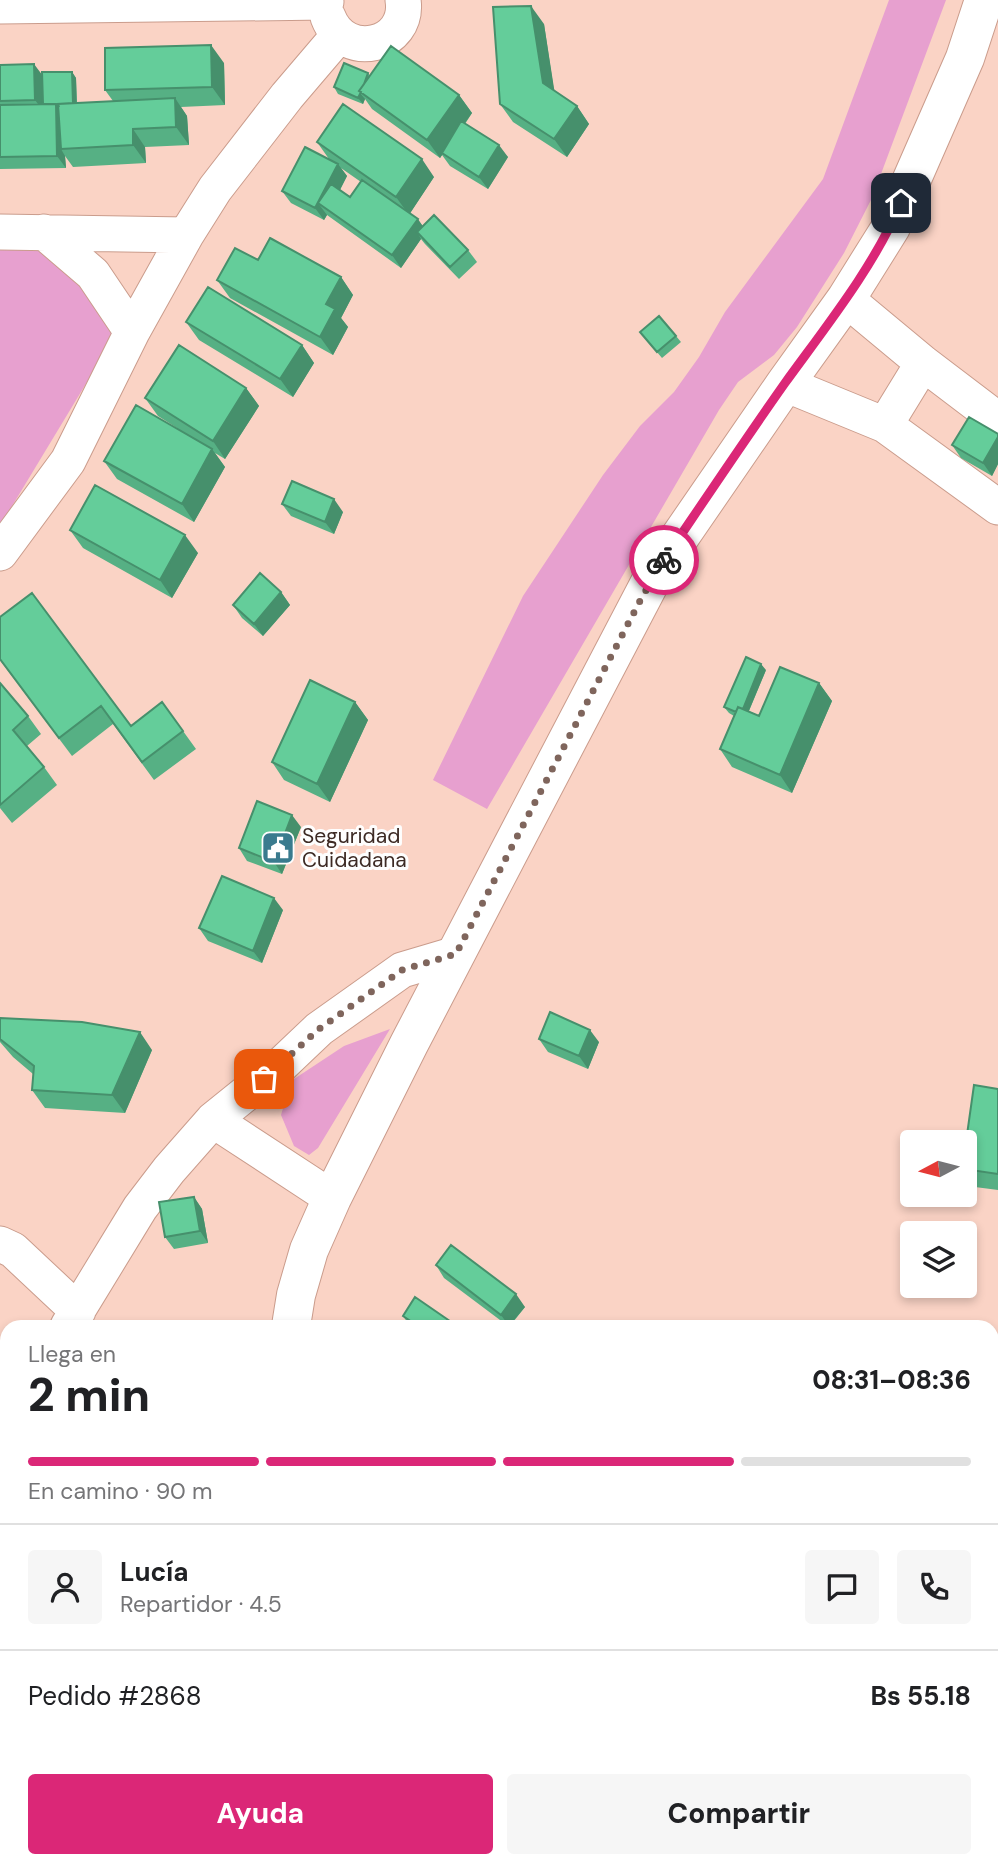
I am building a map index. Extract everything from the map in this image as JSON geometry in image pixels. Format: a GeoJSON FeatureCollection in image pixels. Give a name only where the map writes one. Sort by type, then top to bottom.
{"type":"FeatureCollection","features":[{"type":"Feature","properties":{"kind":"main road"},"geometry":{"type":"LineString","coordinates":[[292,1320],[309,1250],[332,1198],[409,1044],[655,573],[846,299],[891,227],[965,58],[984,0]]}},
{"type":"Feature","properties":{"kind":"street"},"geometry":{"type":"LineString","coordinates":[[0,6],[326,1],[326,13],[339,35],[349,41],[373,44],[395,30],[401,18],[403,0]]}},
{"type":"Feature","properties":{"kind":"street"},"geometry":{"type":"LineString","coordinates":[[0,553],[68,461],[132,332],[215,189],[287,96],[339,35]]}},
{"type":"Feature","properties":{"kind":"street"},"geometry":{"type":"LineString","coordinates":[[0,232],[186,235]]}},
{"type":"Feature","properties":{"kind":"street"},"geometry":{"type":"LineString","coordinates":[[44,232],[93,274],[132,332]]}},
{"type":"Feature","properties":{"kind":"street"},"geometry":{"type":"LineString","coordinates":[[846,299],[923,363],[998,420]]}},
{"type":"Feature","properties":{"kind":"street"},"geometry":{"type":"LineString","coordinates":[[885,425],[923,363]]}},
{"type":"Feature","properties":{"kind":"street"},"geometry":{"type":"LineString","coordinates":[[785,384],[885,425],[998,507]]}},
{"type":"Feature","properties":{"kind":"street"},"geometry":{"type":"LineString","coordinates":[[0,1244],[13,1250],[73,1319],[140,1208],[169,1170],[214,1120],[280,1066],[319,1029],[402,970],[456,954]]}},
{"type":"Feature","properties":{"kind":"street"},"geometry":{"type":"LineString","coordinates":[[214,1120],[332,1198]]}},
{"type":"Feature","properties":{"kind":"shaded area"},"geometry":{"type":"Polygon","coordinates":[[[889,0],[946,0],[872,198],[844,253],[797,327],[774,355],[738,382],[719,410],[487,809],[433,780],[523,596],[603,475],[640,426],[674,392],[699,357],[725,312],[823,179],[889,0]]]}},
{"type":"Feature","properties":{"kind":"shaded area"},"geometry":{"type":"Polygon","coordinates":[[[0,249],[42,249],[72,268],[116,334],[0,526],[0,249]]]}},
{"type":"Feature","properties":{"kind":"shaded area"},"geometry":{"type":"Polygon","coordinates":[[[390,1029],[318,1148],[309,1155],[294,1146],[281,1115],[291,1081],[344,1046],[390,1029]]]}},
{"type":"Feature","properties":{"kind":"building"},"geometry":{"type":"Polygon","coordinates":[[[531,6],[543,83],[577,106],[554,139],[500,104],[493,7],[531,6]]]}},
{"type":"Feature","properties":{"kind":"building"},"geometry":{"type":"Polygon","coordinates":[[[211,45],[212,87],[105,90],[105,48],[211,45]]]}},
{"type":"Feature","properties":{"kind":"building"},"geometry":{"type":"Polygon","coordinates":[[[391,46],[459,95],[427,140],[359,91],[391,46]]]}},
{"type":"Feature","properties":{"kind":"building"},"geometry":{"type":"Polygon","coordinates":[[[344,63],[368,73],[358,98],[334,87],[344,63]]]}},
{"type":"Feature","properties":{"kind":"building"},"geometry":{"type":"Polygon","coordinates":[[[34,64],[35,100],[0,101],[0,65],[34,64]]]}},
{"type":"Feature","properties":{"kind":"building"},"geometry":{"type":"Polygon","coordinates":[[[42,72],[72,72],[73,103],[58,104],[59,107],[56,104],[43,104],[42,72]]]}},
{"type":"Feature","properties":{"kind":"building"},"geometry":{"type":"Polygon","coordinates":[[[175,98],[176,127],[133,129],[133,145],[61,149],[58,104],[175,98]]]}},
{"type":"Feature","properties":{"kind":"building"},"geometry":{"type":"Polygon","coordinates":[[[56,104],[57,156],[0,157],[0,105],[56,104]]]}},
{"type":"Feature","properties":{"kind":"building"},"geometry":{"type":"Polygon","coordinates":[[[343,104],[422,159],[396,197],[317,142],[343,104]]]}},
{"type":"Feature","properties":{"kind":"building"},"geometry":{"type":"Polygon","coordinates":[[[461,121],[499,145],[479,177],[442,153],[461,121]]]}},
{"type":"Feature","properties":{"kind":"building"},"geometry":{"type":"Polygon","coordinates":[[[305,147],[338,164],[315,208],[282,191],[305,147]]]}},
{"type":"Feature","properties":{"kind":"building"},"geometry":{"type":"Polygon","coordinates":[[[362,180],[418,219],[392,255],[318,203],[331,184],[350,197],[362,180]]]}},
{"type":"Feature","properties":{"kind":"building"},"geometry":{"type":"Polygon","coordinates":[[[434,215],[468,250],[450,267],[417,232],[434,215]]]}},
{"type":"Feature","properties":{"kind":"building"},"geometry":{"type":"Polygon","coordinates":[[[270,238],[341,277],[326,304],[335,309],[320,337],[217,280],[235,248],[258,260],[270,238]]]}},
{"type":"Feature","properties":{"kind":"building"},"geometry":{"type":"Polygon","coordinates":[[[208,287],[302,345],[280,379],[186,322],[208,287]]]}},
{"type":"Feature","properties":{"kind":"building"},"geometry":{"type":"Polygon","coordinates":[[[659,316],[676,336],[657,352],[640,332],[659,316]]]}},
{"type":"Feature","properties":{"kind":"building"},"geometry":{"type":"Polygon","coordinates":[[[179,345],[246,388],[213,441],[145,398],[179,345]]]}},
{"type":"Feature","properties":{"kind":"building"},"geometry":{"type":"Polygon","coordinates":[[[136,405],[212,449],[182,504],[104,461],[136,405]]]}},
{"type":"Feature","properties":{"kind":"building"},"geometry":{"type":"Polygon","coordinates":[[[969,417],[998,434],[983,463],[952,445],[969,417]]]}},
{"type":"Feature","properties":{"kind":"building"},"geometry":{"type":"Polygon","coordinates":[[[292,481],[334,499],[325,522],[282,504],[292,481]]]}},
{"type":"Feature","properties":{"kind":"building"},"geometry":{"type":"Polygon","coordinates":[[[95,485],[185,535],[160,580],[70,530],[95,485]]]}},
{"type":"Feature","properties":{"kind":"building"},"geometry":{"type":"Polygon","coordinates":[[[260,573],[281,592],[254,624],[233,605],[260,573]]]}},
{"type":"Feature","properties":{"kind":"building"},"geometry":{"type":"Polygon","coordinates":[[[32,593],[131,726],[162,702],[183,731],[142,762],[101,706],[59,738],[0,659],[0,617],[32,593]]]}},
{"type":"Feature","properties":{"kind":"building"},"geometry":{"type":"Polygon","coordinates":[[[746,657],[761,664],[743,709],[738,707],[736,712],[724,707],[746,657]]]}},
{"type":"Feature","properties":{"kind":"building"},"geometry":{"type":"Polygon","coordinates":[[[780,667],[819,683],[780,775],[720,749],[738,707],[759,716],[780,667]]]}},
{"type":"Feature","properties":{"kind":"building"},"geometry":{"type":"Polygon","coordinates":[[[310,680],[355,702],[317,784],[272,762],[310,680]]]}},
{"type":"Feature","properties":{"kind":"building"},"geometry":{"type":"Polygon","coordinates":[[[0,683],[28,716],[13,730],[44,767],[0,805],[0,683]]]}},
{"type":"Feature","properties":{"kind":"building"},"geometry":{"type":"Polygon","coordinates":[[[257,801],[292,815],[274,862],[239,848],[257,801]]]}},
{"type":"Feature","properties":{"kind":"building"},"geometry":{"type":"Polygon","coordinates":[[[222,876],[274,898],[253,951],[199,928],[222,876]]]}},
{"type":"Feature","properties":{"kind":"building"},"geometry":{"type":"Polygon","coordinates":[[[550,1012],[590,1030],[579,1056],[539,1039],[550,1012]]]}},
{"type":"Feature","properties":{"kind":"building"},"geometry":{"type":"Polygon","coordinates":[[[0,1018],[82,1022],[140,1032],[112,1095],[32,1090],[34,1066],[0,1039],[0,1018]]]}},
{"type":"Feature","properties":{"kind":"building"},"geometry":{"type":"Polygon","coordinates":[[[974,1085],[998,1089],[998,1174],[977,1171],[977,1130],[968,1130],[974,1085]]]}},
{"type":"Feature","properties":{"kind":"building"},"geometry":{"type":"Polygon","coordinates":[[[194,1197],[200,1231],[165,1237],[159,1202],[194,1197]]]}},
{"type":"Feature","properties":{"kind":"building"},"geometry":{"type":"Polygon","coordinates":[[[451,1245],[516,1294],[501,1315],[436,1265],[451,1245]]]}},
{"type":"Feature","properties":{"kind":"building"},"geometry":{"type":"Polygon","coordinates":[[[415,1297],[448,1320],[409,1320],[403,1316],[415,1297]]]}},
{"type":"Feature","properties":{"kind":"way so far"},"geometry":{"type":"LineString","coordinates":[[264,1079],[319,1029],[402,970],[456,954],[642,597],[664,560]]}},
{"type":"Feature","properties":{"kind":"place","name":"Seguridad Cuidadana"},"geometry":{"type":"Point","coordinates":[278,848]}},
{"type":"Feature","properties":{"kind":"route"},"geometry":{"type":"LineString","coordinates":[[664,560],[846,299],[891,227],[901,203]]}}]}
